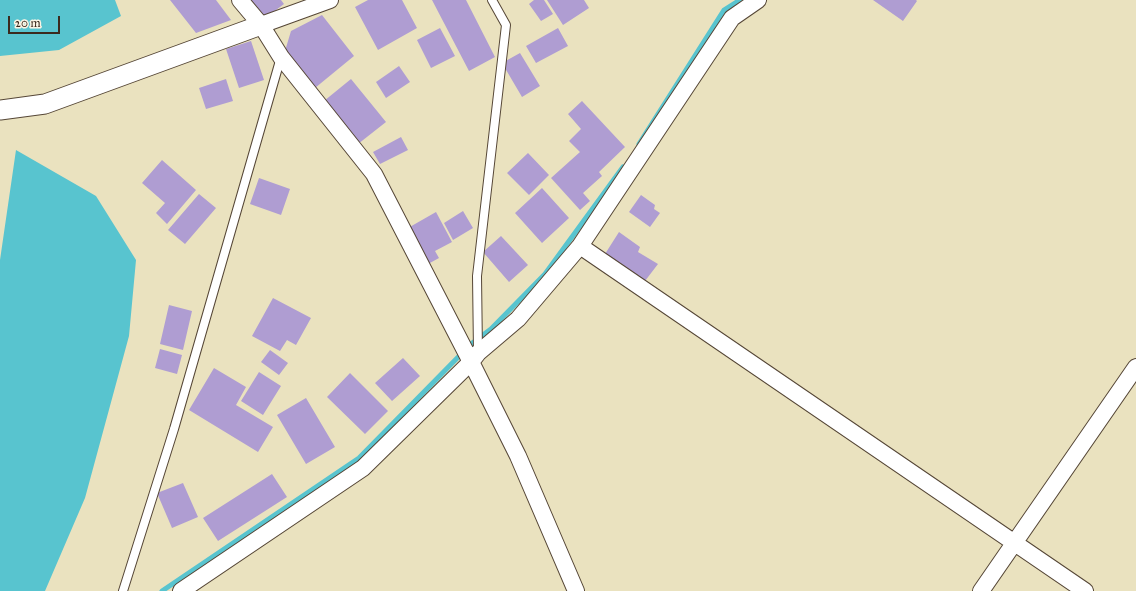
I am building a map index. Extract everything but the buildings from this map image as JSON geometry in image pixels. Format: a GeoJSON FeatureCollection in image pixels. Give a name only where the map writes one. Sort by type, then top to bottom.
{"type":"FeatureCollection","features":[{"type":"Feature","properties":{"kind":"street"},"geometry":{"type":"LineString","coordinates":[[240,0],[261,25],[281,57],[374,174],[474,357],[576,591]]}},
{"type":"Feature","properties":{"kind":"street"},"geometry":{"type":"LineString","coordinates":[[0,110],[45,104],[330,0]]}},
{"type":"Feature","properties":{"kind":"street"},"geometry":{"type":"LineString","coordinates":[[181,591],[363,468],[474,357],[518,319],[580,246],[732,18],[758,0]]}},
{"type":"Feature","properties":{"kind":"street"},"geometry":{"type":"LineString","coordinates":[[580,246],[1085,591]]}},
{"type":"Feature","properties":{"kind":"street"},"geometry":{"type":"LineString","coordinates":[[981,591],[1136,367]]}},
{"type":"Feature","properties":{"kind":"lane"},"geometry":{"type":"LineString","coordinates":[[474,357],[477,276],[506,25],[492,0]]}},
{"type":"Feature","properties":{"kind":"lane"},"geometry":{"type":"LineString","coordinates":[[123,591],[174,429],[281,57]]}},
{"type":"Feature","properties":{"kind":"water"},"geometry":{"type":"Polygon","coordinates":[[[0,0],[115,0],[121,16],[59,50],[0,56],[0,0]]]}},
{"type":"Feature","properties":{"kind":"water"},"geometry":{"type":"Polygon","coordinates":[[[16,150],[96,196],[136,260],[129,336],[85,498],[45,591],[0,591],[0,260],[16,150]]]}},
{"type":"Feature","properties":{"kind":"waterway"},"geometry":{"type":"LineString","coordinates":[[639,144],[724,10],[740,0]]}},
{"type":"Feature","properties":{"kind":"waterway"},"geometry":{"type":"LineString","coordinates":[[162,591],[359,458],[471,344],[491,329],[545,274],[623,167]]}}]}
